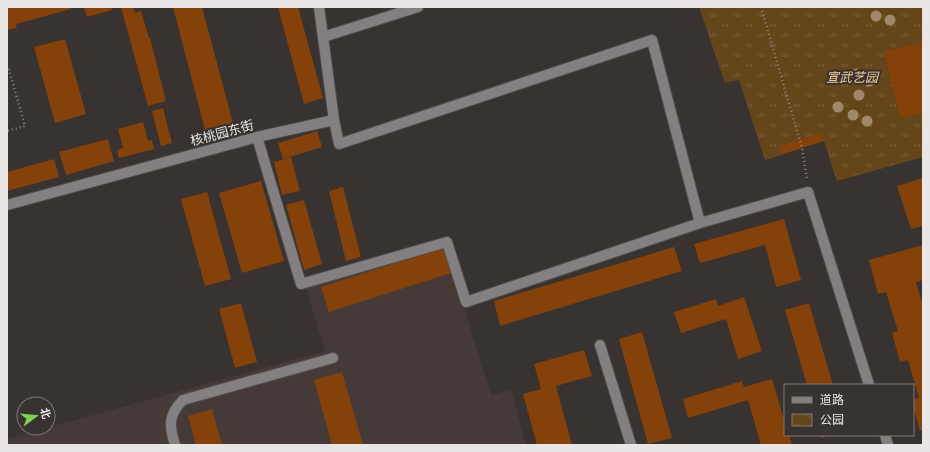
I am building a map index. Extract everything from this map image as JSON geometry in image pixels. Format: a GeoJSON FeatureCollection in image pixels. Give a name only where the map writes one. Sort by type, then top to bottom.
{"type":"FeatureCollection","features":[{"type":"Feature","properties":{"kind":"street"},"geometry":{"type":"LineString","coordinates":[[319,7],[334,120],[339,144],[652,40],[700,223]]}},
{"type":"Feature","properties":{"kind":"street"},"geometry":{"type":"LineString","coordinates":[[323,37],[418,7]]}},
{"type":"Feature","properties":{"kind":"street","name":"核桃园东街"},"geometry":{"type":"LineString","coordinates":[[7,206],[256,137],[334,120]]}},
{"type":"Feature","properties":{"kind":"street"},"geometry":{"type":"LineString","coordinates":[[256,137],[301,284],[447,242],[466,302],[700,223],[808,192],[869,384]]}},
{"type":"Feature","properties":{"kind":"street"},"geometry":{"type":"LineString","coordinates":[[600,345],[631,445]]}},
{"type":"Feature","properties":{"kind":"street"},"geometry":{"type":"LineString","coordinates":[[175,445],[171,432],[171,418],[183,400],[333,358]]}},
{"type":"Feature","properties":{"kind":"path"},"geometry":{"type":"LineString","coordinates":[[761,7],[802,148],[808,192]]}},
{"type":"Feature","properties":{"kind":"path"},"geometry":{"type":"LineString","coordinates":[[7,66],[25,126],[7,131]]}},
{"type":"Feature","properties":{"kind":"shaded area"},"geometry":{"type":"Polygon","coordinates":[[[445,246],[491,395],[511,390],[526,445],[7,445],[7,439],[18,436],[56,436],[56,425],[325,351],[306,287],[445,246]]]}},
{"type":"Feature","properties":{"kind":"green space","name":"宣武艺园"},"geometry":{"type":"Polygon","coordinates":[[[699,7],[923,7],[923,157],[837,181],[824,141],[765,160],[739,80],[725,83],[699,7]]]}},
{"type":"Feature","properties":{"kind":"building"},"geometry":{"type":"Polygon","coordinates":[[[7,7],[71,7],[71,9],[16,24],[17,28],[7,30],[7,7]]]}},
{"type":"Feature","properties":{"kind":"building"},"geometry":{"type":"Polygon","coordinates":[[[84,7],[111,7],[112,10],[87,17],[84,7]]]}},
{"type":"Feature","properties":{"kind":"building"},"geometry":{"type":"Polygon","coordinates":[[[121,7],[133,7],[135,13],[141,11],[150,38],[166,101],[148,106],[121,7]]]}},
{"type":"Feature","properties":{"kind":"building"},"geometry":{"type":"Polygon","coordinates":[[[173,7],[202,7],[233,123],[205,130],[173,7]]]}},
{"type":"Feature","properties":{"kind":"building"},"geometry":{"type":"Polygon","coordinates":[[[278,7],[298,7],[323,98],[304,104],[278,7]]]}},
{"type":"Feature","properties":{"kind":"building"},"geometry":{"type":"Polygon","coordinates":[[[65,39],[86,114],[55,123],[34,47],[65,39]]]}},
{"type":"Feature","properties":{"kind":"building"},"geometry":{"type":"Polygon","coordinates":[[[922,43],[923,113],[900,118],[884,51],[922,43]]]}},
{"type":"Feature","properties":{"kind":"building"},"geometry":{"type":"Polygon","coordinates":[[[163,108],[172,143],[161,146],[152,111],[163,108]]]}},
{"type":"Feature","properties":{"kind":"building"},"geometry":{"type":"Polygon","coordinates":[[[143,122],[148,141],[152,140],[154,149],[119,158],[117,150],[123,148],[118,129],[143,122]]]}},
{"type":"Feature","properties":{"kind":"building"},"geometry":{"type":"Polygon","coordinates":[[[317,131],[322,147],[283,159],[278,143],[317,131]]]}},
{"type":"Feature","properties":{"kind":"building"},"geometry":{"type":"Polygon","coordinates":[[[821,133],[824,141],[782,154],[779,146],[821,133]]]}},
{"type":"Feature","properties":{"kind":"building"},"geometry":{"type":"Polygon","coordinates":[[[108,139],[114,161],[66,175],[59,152],[108,139]]]}},
{"type":"Feature","properties":{"kind":"building"},"geometry":{"type":"Polygon","coordinates":[[[291,157],[300,191],[282,195],[274,162],[291,157]]]}},
{"type":"Feature","properties":{"kind":"building"},"geometry":{"type":"Polygon","coordinates":[[[54,159],[59,177],[7,191],[7,172],[54,159]]]}},
{"type":"Feature","properties":{"kind":"building"},"geometry":{"type":"Polygon","coordinates":[[[923,178],[923,226],[911,229],[897,186],[923,178]]]}},
{"type":"Feature","properties":{"kind":"building"},"geometry":{"type":"Polygon","coordinates":[[[261,181],[284,261],[242,273],[219,193],[261,181]]]}},
{"type":"Feature","properties":{"kind":"building"},"geometry":{"type":"Polygon","coordinates":[[[343,187],[361,257],[346,261],[329,191],[343,187]]]}},
{"type":"Feature","properties":{"kind":"building"},"geometry":{"type":"Polygon","coordinates":[[[207,192],[231,279],[205,286],[181,199],[207,192]]]}},
{"type":"Feature","properties":{"kind":"building"},"geometry":{"type":"Polygon","coordinates":[[[304,200],[322,264],[304,270],[286,205],[304,200]]]}},
{"type":"Feature","properties":{"kind":"building"},"geometry":{"type":"Polygon","coordinates":[[[784,219],[801,280],[776,287],[765,245],[700,263],[694,244],[784,219]]]}},
{"type":"Feature","properties":{"kind":"building"},"geometry":{"type":"Polygon","coordinates":[[[923,245],[923,280],[916,282],[923,305],[923,430],[920,431],[914,410],[914,399],[919,398],[908,360],[900,362],[892,333],[898,331],[886,292],[878,294],[869,260],[923,245]]]}},
{"type":"Feature","properties":{"kind":"building"},"geometry":{"type":"Polygon","coordinates":[[[674,247],[682,271],[500,326],[494,301],[674,247]]]}},
{"type":"Feature","properties":{"kind":"building"},"geometry":{"type":"Polygon","coordinates":[[[443,248],[451,273],[329,312],[321,287],[443,248]]]}},
{"type":"Feature","properties":{"kind":"building"},"geometry":{"type":"Polygon","coordinates":[[[744,297],[762,351],[738,359],[726,319],[681,333],[674,312],[716,299],[718,306],[744,297]]]}},
{"type":"Feature","properties":{"kind":"building"},"geometry":{"type":"Polygon","coordinates":[[[241,303],[257,362],[235,368],[219,309],[241,303]]]}},
{"type":"Feature","properties":{"kind":"building"},"geometry":{"type":"Polygon","coordinates":[[[809,303],[833,384],[807,384],[785,310],[809,303]]]}},
{"type":"Feature","properties":{"kind":"building"},"geometry":{"type":"Polygon","coordinates":[[[642,332],[672,438],[648,444],[619,339],[642,332]]]}},
{"type":"Feature","properties":{"kind":"building"},"geometry":{"type":"Polygon","coordinates":[[[584,350],[592,376],[556,386],[572,445],[537,445],[523,394],[541,389],[534,364],[584,350]]]}},
{"type":"Feature","properties":{"kind":"building"},"geometry":{"type":"Polygon","coordinates":[[[342,372],[363,445],[332,445],[314,380],[342,372]]]}},
{"type":"Feature","properties":{"kind":"building"},"geometry":{"type":"Polygon","coordinates":[[[772,379],[784,420],[784,436],[789,436],[792,445],[761,445],[748,400],[688,418],[683,399],[742,381],[744,387],[772,379]]]}},
{"type":"Feature","properties":{"kind":"building"},"geometry":{"type":"Polygon","coordinates":[[[212,409],[222,445],[196,445],[188,416],[212,409]]]}}]}
